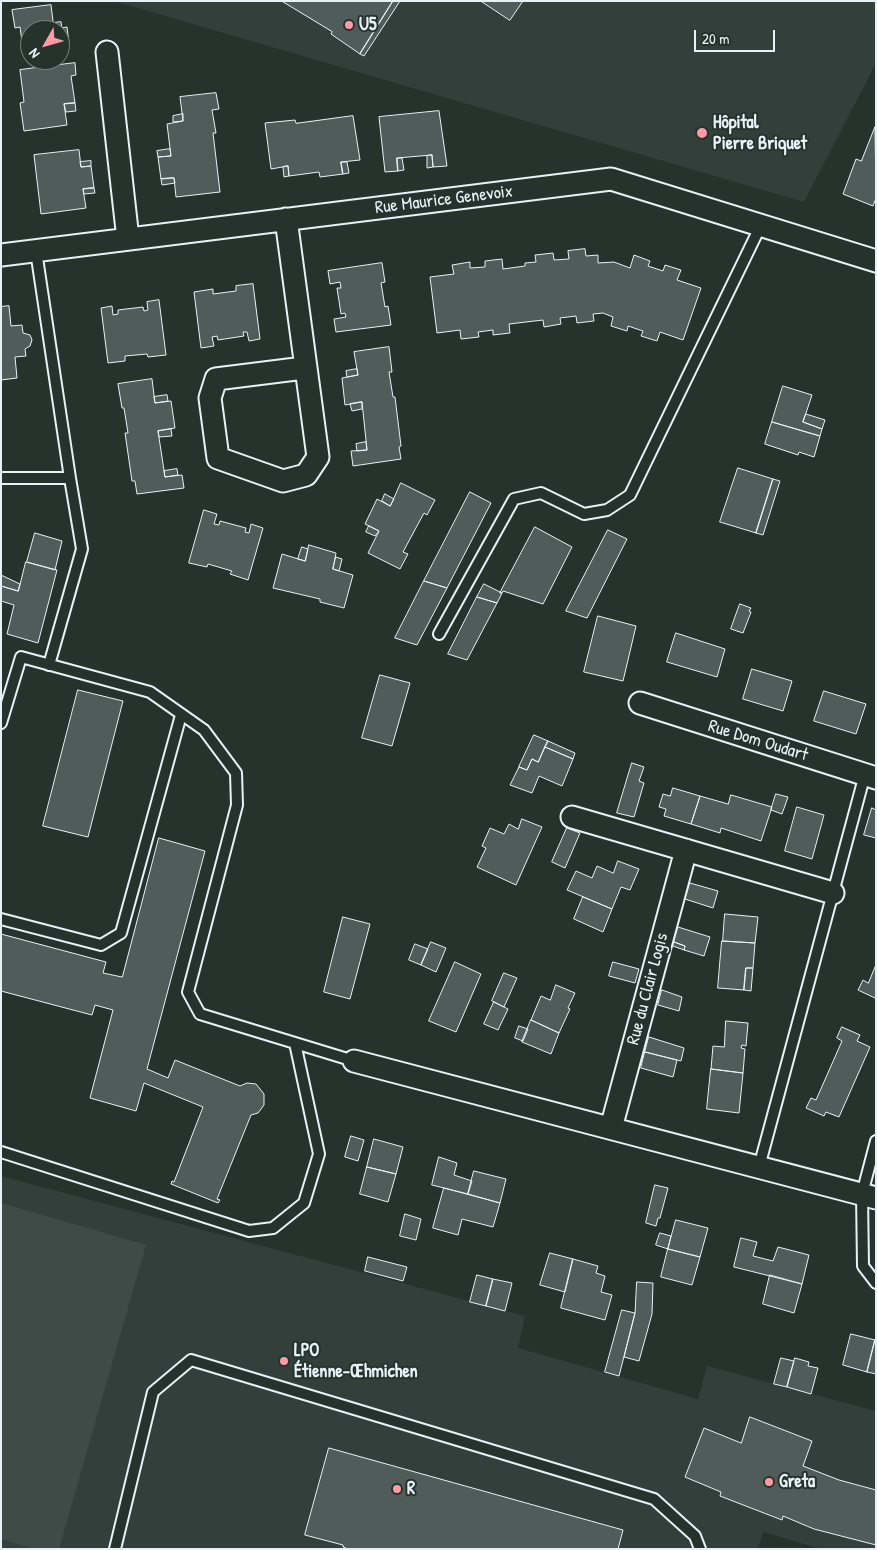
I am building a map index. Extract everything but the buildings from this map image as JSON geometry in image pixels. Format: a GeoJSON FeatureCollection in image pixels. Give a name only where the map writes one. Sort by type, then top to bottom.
{"type":"FeatureCollection","features":[{"type":"Feature","properties":{"kind":"street"},"geometry":{"type":"LineString","coordinates":[[107,52],[128,239]]}},
{"type":"Feature","properties":{"kind":"street","name":"Rue Maurice Genevoix"},"geometry":{"type":"LineString","coordinates":[[1,255],[611,179],[876,261]]}},
{"type":"Feature","properties":{"kind":"street"},"geometry":{"type":"LineString","coordinates":[[286,219],[304,368],[318,457],[306,475],[283,481],[218,458],[210,398],[216,378],[304,368]]}},
{"type":"Feature","properties":{"kind":"street","name":"Rue Dom Oudart"},"geometry":{"type":"LineString","coordinates":[[640,703],[870,776]]}},
{"type":"Feature","properties":{"kind":"street"},"geometry":{"type":"LineString","coordinates":[[572,817],[833,893]]}},
{"type":"Feature","properties":{"kind":"street","name":"Rue du Clair Logis"},"geometry":{"type":"LineString","coordinates":[[611,1128],[686,850]]}},
{"type":"Feature","properties":{"kind":"street"},"geometry":{"type":"LineString","coordinates":[[354,1061],[869,1196]]}},
{"type":"Feature","properties":{"kind":"lane"},"geometry":{"type":"LineString","coordinates":[[439,634],[514,499],[541,494],[584,514],[608,510],[630,495],[762,225]]}},
{"type":"Feature","properties":{"kind":"lane"},"geometry":{"type":"LineString","coordinates":[[36,250],[82,549],[49,665]]}},
{"type":"Feature","properties":{"kind":"lane"},"geometry":{"type":"LineString","coordinates":[[1,478],[70,478]]}},
{"type":"Feature","properties":{"kind":"lane"},"geometry":{"type":"LineString","coordinates":[[1,723],[21,657],[150,692],[204,730],[236,773],[237,805],[188,992],[200,1014],[354,1061]]}},
{"type":"Feature","properties":{"kind":"lane"},"geometry":{"type":"LineString","coordinates":[[1,919],[101,945],[121,933],[182,714]]}},
{"type":"Feature","properties":{"kind":"lane"},"geometry":{"type":"LineString","coordinates":[[758,1167],[833,893],[870,776]]}},
{"type":"Feature","properties":{"kind":"lane"},"geometry":{"type":"LineString","coordinates":[[1,1152],[249,1231],[273,1228],[304,1203],[319,1154],[295,1042]]}},
{"type":"Feature","properties":{"kind":"lane"},"geometry":{"type":"LineString","coordinates":[[876,1141],[863,1266],[876,1283]]}},
{"type":"Feature","properties":{"kind":"lane"},"geometry":{"type":"LineString","coordinates":[[115,1549],[153,1392],[191,1360],[654,1499],[695,1536],[700,1549]]}},
{"type":"Feature","properties":{"kind":"shaded area","name":"Hôpital Pierre Briquet"},"geometry":{"type":"Polygon","coordinates":[[[114,1],[876,1],[876,63],[804,202],[114,1]]]}},
{"type":"Feature","properties":{"kind":"shaded area","name":"LPO Étienne-Œhmichen"},"geometry":{"type":"Polygon","coordinates":[[[1,1176],[525,1316],[518,1348],[698,1399],[707,1366],[876,1411],[876,1549],[821,1549],[763,1532],[758,1549],[1,1549],[1,1176]]]}},
{"type":"Feature","properties":{"kind":"shaded area"},"geometry":{"type":"Polygon","coordinates":[[[1,1203],[146,1245],[59,1549],[33,1549],[1,1539],[1,1203]]]}},
{"type":"Feature","properties":{"kind":"place","name":"U5"},"geometry":{"type":"Point","coordinates":[349,25]}},
{"type":"Feature","properties":{"kind":"place","name":"Hôpital Pierre Briquet"},"geometry":{"type":"Point","coordinates":[702,133]}},
{"type":"Feature","properties":{"kind":"place","name":"LPO Étienne-Œhmichen"},"geometry":{"type":"Point","coordinates":[284,1361]}},
{"type":"Feature","properties":{"kind":"place","name":"Greta"},"geometry":{"type":"Point","coordinates":[769,1482]}},
{"type":"Feature","properties":{"kind":"place","name":"R"},"geometry":{"type":"Point","coordinates":[397,1489]}}]}
